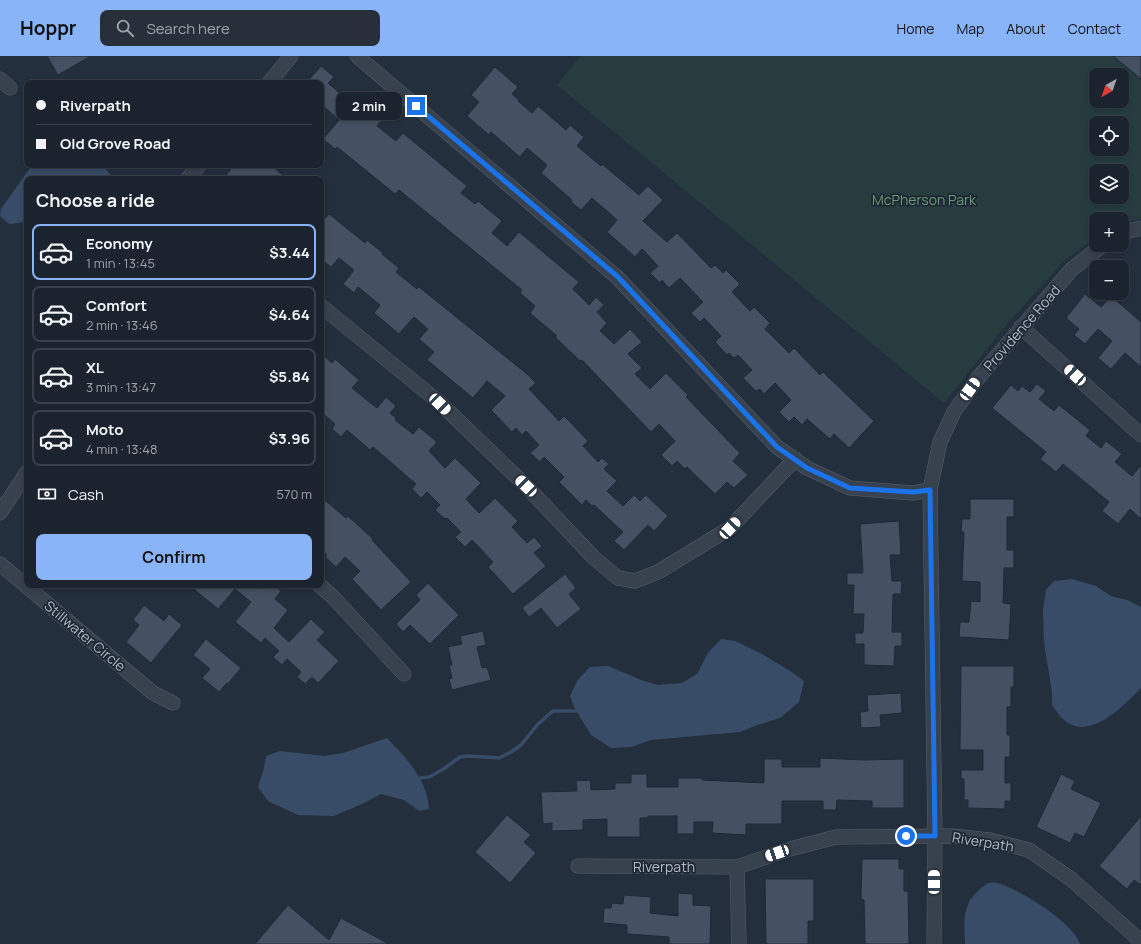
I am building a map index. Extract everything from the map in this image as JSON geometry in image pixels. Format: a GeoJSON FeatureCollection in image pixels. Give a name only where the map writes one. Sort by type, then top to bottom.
{"type":"FeatureCollection","features":[{"type":"Feature","properties":{"kind":"street"},"geometry":{"type":"LineString","coordinates":[[271,80],[291,56]]}},
{"type":"Feature","properties":{"kind":"street"},"geometry":{"type":"LineString","coordinates":[[357,56],[618,277],[777,447],[807,468],[850,488],[913,492],[930,490]]}},
{"type":"Feature","properties":{"kind":"street"},"geometry":{"type":"LineString","coordinates":[[190,176],[197,168]]}},
{"type":"Feature","properties":{"kind":"street"},"geometry":{"type":"LineString","coordinates":[[1129,232],[1141,228]]}},
{"type":"Feature","properties":{"kind":"street","name":"Providence Road"},"geometry":{"type":"LineString","coordinates":[[934,944],[935,836],[930,490],[940,442],[954,412],[978,378],[1072,269],[1094,252]]}},
{"type":"Feature","properties":{"kind":"street"},"geometry":{"type":"LineString","coordinates":[[324,308],[440,404],[526,486],[594,558],[618,578],[635,581],[658,572],[730,528],[795,459]]}},
{"type":"Feature","properties":{"kind":"street"},"geometry":{"type":"LineString","coordinates":[[1021,327],[1141,435]]}},
{"type":"Feature","properties":{"kind":"street"},"geometry":{"type":"LineString","coordinates":[[0,513],[24,477]]}},
{"type":"Feature","properties":{"kind":"street","name":"Stillwater Circle"},"geometry":{"type":"LineString","coordinates":[[0,564],[24,584]]}},
{"type":"Feature","properties":{"kind":"street","name":"Stillwater Circle"},"geometry":{"type":"LineString","coordinates":[[29,588],[153,692],[173,703]]}},
{"type":"Feature","properties":{"kind":"street"},"geometry":{"type":"LineString","coordinates":[[323,588],[332,596],[404,674]]}},
{"type":"Feature","properties":{"kind":"street","name":"Riverpath"},"geometry":{"type":"LineString","coordinates":[[578,866],[737,867],[790,849],[836,837],[952,836],[990,840],[1029,850],[1071,879],[1137,938]]}},
{"type":"Feature","properties":{"kind":"street"},"geometry":{"type":"LineString","coordinates":[[737,867],[739,944]]}},
{"type":"Feature","properties":{"kind":"green space","name":"McPherson Park"},"geometry":{"type":"Polygon","coordinates":[[[581,56],[1141,56],[1141,219],[1129,222],[1129,212],[1089,212],[1089,242],[1064,261],[1006,325],[944,403],[557,85],[581,56]]]}},
{"type":"Feature","properties":{"kind":"water"},"geometry":{"type":"Polygon","coordinates":[[[30,168],[105,168],[111,176],[24,176],[30,168]]]}},
{"type":"Feature","properties":{"kind":"water"},"geometry":{"type":"Polygon","coordinates":[[[24,176],[24,221],[9,224],[0,216],[1,209],[24,176]]]}},
{"type":"Feature","properties":{"kind":"water"},"geometry":{"type":"Polygon","coordinates":[[[1072,579],[1096,586],[1111,596],[1127,600],[1141,607],[1141,688],[1116,712],[1106,719],[1084,727],[1074,726],[1064,720],[1052,705],[1052,693],[1044,642],[1043,610],[1046,590],[1054,581],[1072,579]]]}},
{"type":"Feature","properties":{"kind":"water"},"geometry":{"type":"Polygon","coordinates":[[[721,639],[735,641],[762,654],[804,681],[799,702],[780,718],[740,732],[651,740],[631,747],[611,748],[591,735],[574,707],[570,696],[577,681],[590,667],[608,666],[641,680],[658,685],[682,683],[697,674],[708,653],[721,639]]]}},
{"type":"Feature","properties":{"kind":"water"},"geometry":{"type":"Polygon","coordinates":[[[387,738],[415,770],[424,788],[429,809],[419,811],[404,800],[381,794],[334,816],[298,815],[268,801],[258,787],[266,756],[280,751],[324,756],[343,753],[387,738]]]}},
{"type":"Feature","properties":{"kind":"water"},"geometry":{"type":"Polygon","coordinates":[[[988,883],[996,883],[1006,886],[1031,899],[1057,917],[1067,926],[1076,936],[1080,944],[965,944],[966,909],[973,896],[988,883]]]}},
{"type":"Feature","properties":{"kind":"building"},"geometry":{"type":"Polygon","coordinates":[[[47,56],[91,56],[58,75],[47,56]]]}},
{"type":"Feature","properties":{"kind":"building"},"geometry":{"type":"Polygon","coordinates":[[[1113,56],[1141,56],[1141,79],[1113,56]]]}},
{"type":"Feature","properties":{"kind":"building"},"geometry":{"type":"Polygon","coordinates":[[[321,66],[334,77],[328,83],[352,104],[358,97],[383,119],[377,126],[396,141],[403,133],[467,186],[461,193],[475,204],[478,201],[502,221],[492,233],[507,246],[519,232],[579,282],[573,289],[589,305],[596,297],[604,305],[597,312],[607,323],[600,331],[614,344],[630,329],[642,342],[628,354],[642,368],[635,374],[650,389],[666,373],[688,395],[686,397],[740,453],[733,461],[748,475],[734,488],[727,482],[715,494],[687,467],[685,469],[677,461],[672,466],[661,455],[675,441],[659,424],[651,432],[582,360],[580,361],[555,337],[557,336],[530,313],[535,306],[520,293],[522,290],[399,190],[395,194],[337,147],[335,149],[324,140],[324,138],[339,120],[324,107],[324,80],[309,80],[321,66]]]}},
{"type":"Feature","properties":{"kind":"building"},"geometry":{"type":"Polygon","coordinates":[[[495,67],[518,87],[512,94],[532,113],[538,106],[566,130],[570,125],[584,137],[577,146],[601,166],[602,164],[639,195],[648,186],[663,200],[643,221],[667,242],[677,233],[711,268],[715,265],[723,273],[726,270],[740,284],[732,292],[750,311],[754,307],[770,323],[765,329],[789,353],[794,348],[820,375],[823,372],[874,421],[849,448],[834,434],[830,439],[807,419],[802,425],[794,417],[789,422],[779,412],[791,400],[775,383],[764,394],[760,389],[756,391],[743,378],[752,370],[738,355],[734,358],[729,353],[727,355],[715,342],[721,336],[704,318],[700,322],[691,313],[703,302],[680,278],[669,288],[662,280],[660,283],[650,273],[658,266],[642,249],[635,257],[607,232],[617,220],[592,198],[581,210],[571,202],[572,200],[541,173],[547,165],[527,148],[520,157],[491,132],[489,135],[467,116],[479,102],[471,95],[495,67]]]}},
{"type":"Feature","properties":{"kind":"building"},"geometry":{"type":"Polygon","coordinates":[[[232,168],[274,168],[284,176],[225,176],[232,168]]]}},
{"type":"Feature","properties":{"kind":"building"},"geometry":{"type":"Polygon","coordinates":[[[329,214],[365,243],[367,240],[399,268],[396,272],[417,289],[419,287],[527,374],[536,383],[529,389],[559,421],[564,416],[573,425],[588,441],[583,446],[598,462],[602,458],[609,464],[604,469],[617,481],[607,491],[623,506],[634,495],[640,501],[646,495],[668,516],[654,531],[648,525],[624,550],[614,541],[623,532],[594,505],[592,506],[586,500],[582,505],[559,482],[564,477],[544,457],[540,462],[530,453],[539,445],[526,431],[522,435],[516,428],[512,432],[491,410],[505,396],[487,381],[473,398],[427,360],[434,352],[419,339],[428,329],[414,317],[399,334],[374,313],[380,305],[358,287],[354,293],[343,284],[354,270],[339,258],[331,267],[324,261],[324,220],[329,214]]]}},
{"type":"Feature","properties":{"kind":"building"},"geometry":{"type":"Polygon","coordinates":[[[1085,294],[1089,297],[1089,300],[1092,300],[1101,307],[1107,300],[1116,300],[1141,322],[1141,367],[1125,353],[1111,369],[1098,358],[1112,341],[1098,329],[1085,344],[1074,335],[1079,329],[1066,318],[1085,294]]]}},
{"type":"Feature","properties":{"kind":"building"},"geometry":{"type":"Polygon","coordinates":[[[325,357],[332,363],[335,359],[359,380],[352,388],[377,408],[386,397],[396,406],[390,413],[396,418],[395,420],[413,434],[419,427],[437,442],[429,451],[445,468],[455,458],[481,483],[466,499],[479,513],[495,498],[518,521],[512,527],[527,543],[534,537],[542,546],[534,553],[546,566],[513,594],[488,567],[493,562],[472,540],[465,547],[455,537],[461,532],[447,518],[445,519],[435,510],[440,505],[427,492],[421,498],[412,489],[416,484],[373,447],[370,450],[347,430],[341,437],[332,429],[335,424],[324,415],[325,357]]]}},
{"type":"Feature","properties":{"kind":"building"},"geometry":{"type":"Polygon","coordinates":[[[1037,384],[1046,391],[1039,399],[1054,411],[1059,405],[1090,430],[1086,436],[1101,448],[1106,441],[1122,454],[1115,462],[1132,476],[1141,465],[1141,519],[1130,509],[1118,524],[1102,511],[1109,502],[1063,464],[1056,472],[1040,459],[1046,452],[992,408],[1011,385],[1018,391],[1022,386],[1030,392],[1037,384]]]}},
{"type":"Feature","properties":{"kind":"building"},"geometry":{"type":"Polygon","coordinates":[[[970,499],[1014,499],[1014,517],[1007,517],[1007,550],[1014,550],[1014,568],[1004,568],[1003,603],[1011,604],[1009,640],[959,637],[960,622],[969,622],[971,601],[980,602],[980,582],[962,581],[964,532],[961,532],[962,519],[970,519],[970,499]]]}},
{"type":"Feature","properties":{"kind":"building"},"geometry":{"type":"Polygon","coordinates":[[[324,500],[346,518],[348,516],[373,539],[372,540],[411,582],[381,610],[352,579],[360,571],[345,557],[336,567],[325,557],[327,555],[324,552],[324,500]]]}},
{"type":"Feature","properties":{"kind":"building"},"geometry":{"type":"Polygon","coordinates":[[[899,521],[901,555],[890,555],[892,581],[902,581],[901,594],[893,594],[892,632],[902,632],[902,646],[895,646],[894,666],[864,665],[864,644],[855,644],[855,633],[863,633],[864,614],[853,614],[854,585],[847,585],[847,573],[863,573],[860,524],[899,521]]]}},
{"type":"Feature","properties":{"kind":"building"},"geometry":{"type":"Polygon","coordinates":[[[565,574],[576,588],[569,594],[581,609],[557,628],[541,608],[529,617],[522,608],[565,574]]]}},
{"type":"Feature","properties":{"kind":"building"},"geometry":{"type":"Polygon","coordinates":[[[428,583],[459,615],[430,644],[410,625],[403,632],[396,624],[420,600],[416,595],[428,583]]]}},
{"type":"Feature","properties":{"kind":"building"},"geometry":{"type":"Polygon","coordinates":[[[193,588],[277,588],[281,591],[275,599],[288,610],[274,628],[289,642],[311,619],[325,632],[317,640],[339,661],[318,683],[312,677],[305,684],[297,677],[301,672],[287,659],[282,665],[273,657],[279,651],[265,638],[261,643],[235,622],[251,602],[235,589],[218,609],[193,588]]]}},
{"type":"Feature","properties":{"kind":"building"},"geometry":{"type":"Polygon","coordinates":[[[144,605],[164,621],[169,614],[182,625],[151,663],[126,642],[139,625],[133,620],[144,605]]]}},
{"type":"Feature","properties":{"kind":"building"},"geometry":{"type":"Polygon","coordinates":[[[483,631],[486,645],[477,647],[482,668],[487,667],[491,680],[452,690],[449,679],[452,678],[449,665],[452,665],[448,647],[462,644],[460,636],[483,631]]]}},
{"type":"Feature","properties":{"kind":"building"},"geometry":{"type":"Polygon","coordinates":[[[206,639],[241,668],[228,684],[227,683],[219,692],[202,678],[210,669],[193,655],[206,639]]]}},
{"type":"Feature","properties":{"kind":"building"},"geometry":{"type":"Polygon","coordinates":[[[961,666],[1014,666],[1014,687],[1011,687],[1011,707],[1007,707],[1007,735],[1010,735],[1010,757],[1005,757],[1005,783],[1011,783],[1011,801],[1005,801],[1005,809],[968,808],[968,800],[964,800],[964,779],[961,779],[961,770],[983,770],[983,750],[960,750],[961,666]]]}},
{"type":"Feature","properties":{"kind":"building"},"geometry":{"type":"Polygon","coordinates":[[[901,693],[902,713],[880,715],[881,727],[861,728],[860,712],[868,711],[867,695],[901,693]]]}},
{"type":"Feature","properties":{"kind":"building"},"geometry":{"type":"Polygon","coordinates":[[[820,758],[865,760],[904,759],[904,808],[872,808],[872,801],[837,800],[836,810],[823,810],[823,801],[782,801],[782,824],[746,824],[746,835],[712,833],[713,822],[694,822],[694,834],[677,834],[677,816],[648,816],[648,818],[640,818],[640,837],[607,837],[607,819],[583,820],[583,830],[552,831],[552,823],[543,824],[541,792],[577,791],[576,781],[590,780],[591,790],[615,789],[615,783],[631,783],[631,774],[647,774],[647,787],[678,787],[678,778],[702,778],[702,780],[764,783],[764,759],[782,759],[782,767],[820,767],[820,758]]]}},
{"type":"Feature","properties":{"kind":"building"},"geometry":{"type":"Polygon","coordinates":[[[1061,774],[1075,781],[1071,789],[1101,803],[1084,837],[1075,833],[1070,843],[1036,827],[1061,774]]]}},
{"type":"Feature","properties":{"kind":"building"},"geometry":{"type":"Polygon","coordinates":[[[507,815],[531,835],[524,842],[536,853],[510,883],[475,852],[507,815]]]}},
{"type":"Feature","properties":{"kind":"building"},"geometry":{"type":"Polygon","coordinates":[[[1141,816],[1141,885],[1134,880],[1127,889],[1099,866],[1141,816]]]}},
{"type":"Feature","properties":{"kind":"building"},"geometry":{"type":"Polygon","coordinates":[[[862,859],[899,859],[899,869],[904,869],[904,891],[908,891],[909,944],[865,944],[864,900],[861,899],[862,859]]]}},
{"type":"Feature","properties":{"kind":"building"},"geometry":{"type":"Polygon","coordinates":[[[765,879],[814,879],[814,921],[808,921],[808,944],[766,944],[765,879]]]}},
{"type":"Feature","properties":{"kind":"building"},"geometry":{"type":"Polygon","coordinates":[[[678,893],[693,894],[693,905],[711,906],[710,944],[669,944],[669,937],[627,934],[627,925],[603,923],[604,908],[611,908],[612,903],[623,904],[624,895],[651,897],[650,913],[678,916],[678,893]]]}},
{"type":"Feature","properties":{"kind":"building"},"geometry":{"type":"Polygon","coordinates":[[[288,905],[329,940],[341,918],[389,944],[255,944],[288,905]]]}},
{"type":"Feature","properties":{"kind":"waterway"},"geometry":{"type":"LineString","coordinates":[[420,778],[429,777],[460,757],[469,756],[499,758],[521,745],[538,724],[553,711],[576,711]]}},
{"type":"Feature","properties":{"kind":"route"},"geometry":{"type":"LineString","coordinates":[[416,106],[618,277],[777,447],[807,468],[850,488],[913,492],[930,490],[935,836],[906,836]]}}]}
